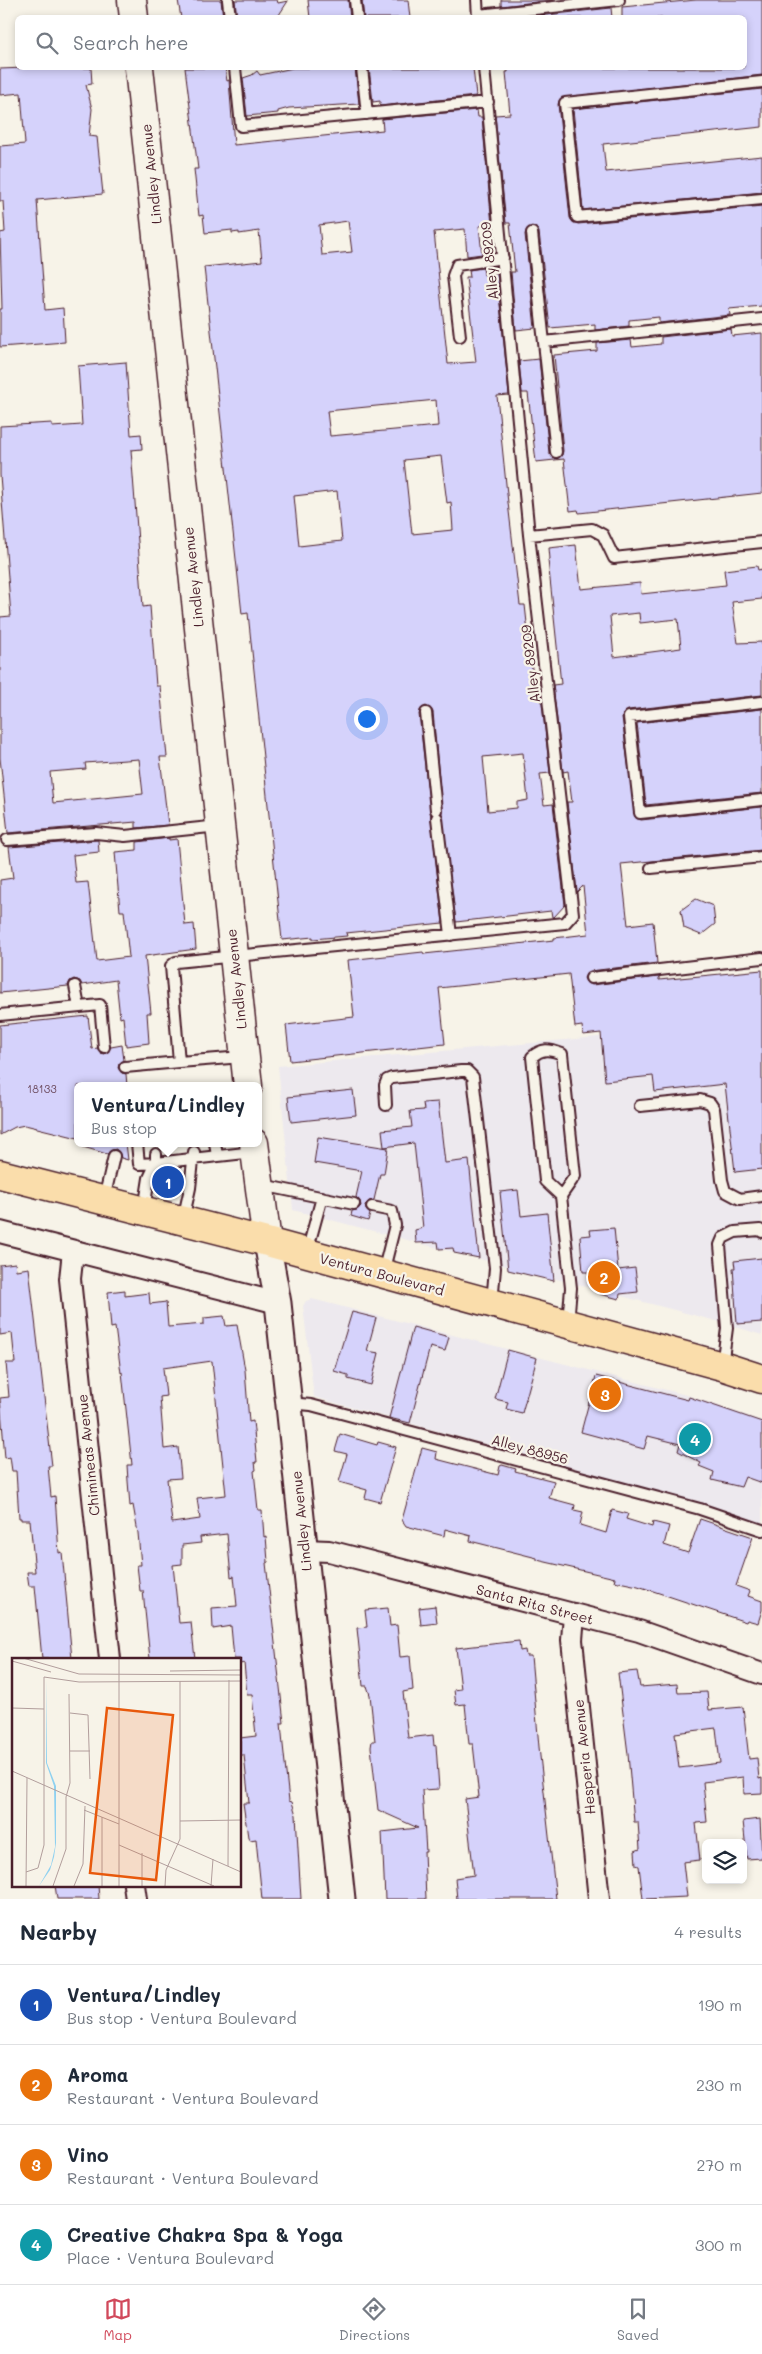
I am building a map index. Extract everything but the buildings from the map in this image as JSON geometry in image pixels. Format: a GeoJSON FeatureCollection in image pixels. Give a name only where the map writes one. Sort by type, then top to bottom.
{"type":"FeatureCollection","features":[{"type":"Feature","properties":{"kind":"main road"},"geometry":{"type":"LineString","coordinates":[[132,0],[134,15]]}},
{"type":"Feature","properties":{"kind":"main road","name":"Lindley Avenue"},"geometry":{"type":"LineString","coordinates":[[139,70],[248,1082]]}},
{"type":"Feature","properties":{"kind":"main road","name":"Lindley Avenue"},"geometry":{"type":"LineString","coordinates":[[254,1147],[267,1242]]}},
{"type":"Feature","properties":{"kind":"main road","name":"Ventura Boulevard"},"geometry":{"type":"LineString","coordinates":[[0,1174],[267,1242],[722,1366],[762,1379]]}},
{"type":"Feature","properties":{"kind":"street"},"geometry":{"type":"LineString","coordinates":[[0,1232],[278,1303]]}},
{"type":"Feature","properties":{"kind":"street","name":"Lindley Avenue"},"geometry":{"type":"LineString","coordinates":[[267,1242],[278,1303],[342,1899]]}},
{"type":"Feature","properties":{"kind":"street","name":"Chimineas Avenue"},"geometry":{"type":"LineString","coordinates":[[74,1251],[70,1279],[110,1658]]}},
{"type":"Feature","properties":{"kind":"street","name":"Santa Rita Street"},"geometry":{"type":"LineString","coordinates":[[304,1550],[329,1551],[574,1614],[639,1632],[762,1674]]}},
{"type":"Feature","properties":{"kind":"street","name":"Hesperia Avenue"},"geometry":{"type":"LineString","coordinates":[[574,1614],[572,1640],[599,1899]]}},
{"type":"Feature","properties":{"kind":"street"},"geometry":{"type":"LineString","coordinates":[[134,1886],[136,1899]]}},
{"type":"Feature","properties":{"kind":"lane"},"geometry":{"type":"LineString","coordinates":[[228,0],[230,15]]}},
{"type":"Feature","properties":{"kind":"lane"},"geometry":{"type":"LineString","coordinates":[[355,0],[357,15]]}},
{"type":"Feature","properties":{"kind":"lane"},"geometry":{"type":"LineString","coordinates":[[477,0],[478,15]]}},
{"type":"Feature","properties":{"kind":"lane"},"geometry":{"type":"LineString","coordinates":[[487,15],[619,0]]}},
{"type":"Feature","properties":{"kind":"lane"},"geometry":{"type":"LineString","coordinates":[[235,70],[241,126],[488,102]]}},
{"type":"Feature","properties":{"kind":"lane"},"geometry":{"type":"LineString","coordinates":[[362,70],[367,114]]}},
{"type":"Feature","properties":{"kind":"lane","name":"Alley 89209"},"geometry":{"type":"LineString","coordinates":[[179,1062],[171,966],[176,962],[565,923],[573,914],[530,535],[484,70]]}},
{"type":"Feature","properties":{"kind":"lane"},"geometry":{"type":"LineString","coordinates":[[762,82],[565,103],[576,217],[762,199]]}},
{"type":"Feature","properties":{"kind":"lane"},"geometry":{"type":"LineString","coordinates":[[532,233],[556,452]]}},
{"type":"Feature","properties":{"kind":"lane"},"geometry":{"type":"LineString","coordinates":[[460,336],[453,276],[454,270],[457,265],[503,258]]}},
{"type":"Feature","properties":{"kind":"lane"},"geometry":{"type":"LineString","coordinates":[[544,342],[762,319]]}},
{"type":"Feature","properties":{"kind":"lane"},"geometry":{"type":"LineString","coordinates":[[530,535],[592,529],[603,535],[614,558],[762,542]]}},
{"type":"Feature","properties":{"kind":"lane"},"geometry":{"type":"LineString","coordinates":[[762,702],[629,717],[640,813],[762,800]]}},
{"type":"Feature","properties":{"kind":"lane"},"geometry":{"type":"LineString","coordinates":[[426,713],[451,935]]}},
{"type":"Feature","properties":{"kind":"lane"},"geometry":{"type":"LineString","coordinates":[[7,840],[96,833],[125,836],[220,826]]}},
{"type":"Feature","properties":{"kind":"lane"},"geometry":{"type":"LineString","coordinates":[[651,868],[762,857]]}},
{"type":"Feature","properties":{"kind":"lane"},"geometry":{"type":"LineString","coordinates":[[591,978],[762,958]]}},
{"type":"Feature","properties":{"kind":"lane"},"geometry":{"type":"LineString","coordinates":[[75,986],[79,1007]]}},
{"type":"Feature","properties":{"kind":"lane"},"geometry":{"type":"LineString","coordinates":[[0,1015],[100,1005],[104,1047]]}},
{"type":"Feature","properties":{"kind":"lane"},"geometry":{"type":"LineString","coordinates":[[561,1196],[575,1176],[562,1054],[550,1049],[540,1050],[532,1057],[545,1181],[561,1196],[571,1288],[568,1324]]}},
{"type":"Feature","properties":{"kind":"lane"},"geometry":{"type":"LineString","coordinates":[[125,1067],[245,1057]]}},
{"type":"Feature","properties":{"kind":"lane"},"geometry":{"type":"LineString","coordinates":[[386,1105],[385,1085],[387,1080],[392,1078],[461,1070],[473,1076],[495,1268],[491,1304]]}},
{"type":"Feature","properties":{"kind":"lane"},"geometry":{"type":"LineString","coordinates":[[640,1106],[700,1100],[710,1103],[714,1109],[722,1180],[726,1191],[740,1199],[762,1196]]}},
{"type":"Feature","properties":{"kind":"lane"},"geometry":{"type":"LineString","coordinates":[[137,1147],[139,1164],[156,1159],[194,1155],[217,1156],[254,1147]]}},
{"type":"Feature","properties":{"kind":"lane"},"geometry":{"type":"LineString","coordinates":[[216,1147],[217,1156]]}},
{"type":"Feature","properties":{"kind":"lane"},"geometry":{"type":"LineString","coordinates":[[183,1221],[194,1155]]}},
{"type":"Feature","properties":{"kind":"lane"},"geometry":{"type":"LineString","coordinates":[[103,1201],[114,1156]]}},
{"type":"Feature","properties":{"kind":"lane"},"geometry":{"type":"LineString","coordinates":[[143,1211],[149,1178],[156,1159]]}},
{"type":"Feature","properties":{"kind":"lane"},"geometry":{"type":"LineString","coordinates":[[258,1184],[354,1204]]}},
{"type":"Feature","properties":{"kind":"lane"},"geometry":{"type":"LineString","coordinates":[[306,1254],[322,1197]]}},
{"type":"Feature","properties":{"kind":"lane"},"geometry":{"type":"LineString","coordinates":[[372,1207],[392,1211],[395,1225],[383,1275]]}},
{"type":"Feature","properties":{"kind":"lane"},"geometry":{"type":"LineString","coordinates":[[722,1366],[727,1328],[720,1245],[723,1238],[735,1232],[760,1230],[762,1232]]}},
{"type":"Feature","properties":{"kind":"lane","name":"Alley 88956"},"geometry":{"type":"LineString","coordinates":[[288,1403],[312,1404],[700,1509],[762,1530]]}},
{"type":"Feature","properties":{"kind":"shaded area"},"geometry":{"type":"Polygon","coordinates":[[[762,1022],[762,1335],[720,1322],[293,1210],[278,1066],[762,1022]]]}},
{"type":"Feature","properties":{"kind":"shaded area"},"geometry":{"type":"Polygon","coordinates":[[[312,1299],[690,1396],[762,1421],[762,1524],[697,1502],[314,1397],[303,1306],[306,1301],[312,1299]]]}},
{"type":"Feature","properties":{"kind":"place","name":"Ventura/Lindley"},"geometry":{"type":"Point","coordinates":[168,1182]}},
{"type":"Feature","properties":{"kind":"place","name":"Aroma"},"geometry":{"type":"Point","coordinates":[604,1277]}},
{"type":"Feature","properties":{"kind":"place","name":"Vino"},"geometry":{"type":"Point","coordinates":[605,1394]}},
{"type":"Feature","properties":{"kind":"place","name":"Creative Chakra Spa & Yoga"},"geometry":{"type":"Point","coordinates":[695,1439]}}]}
